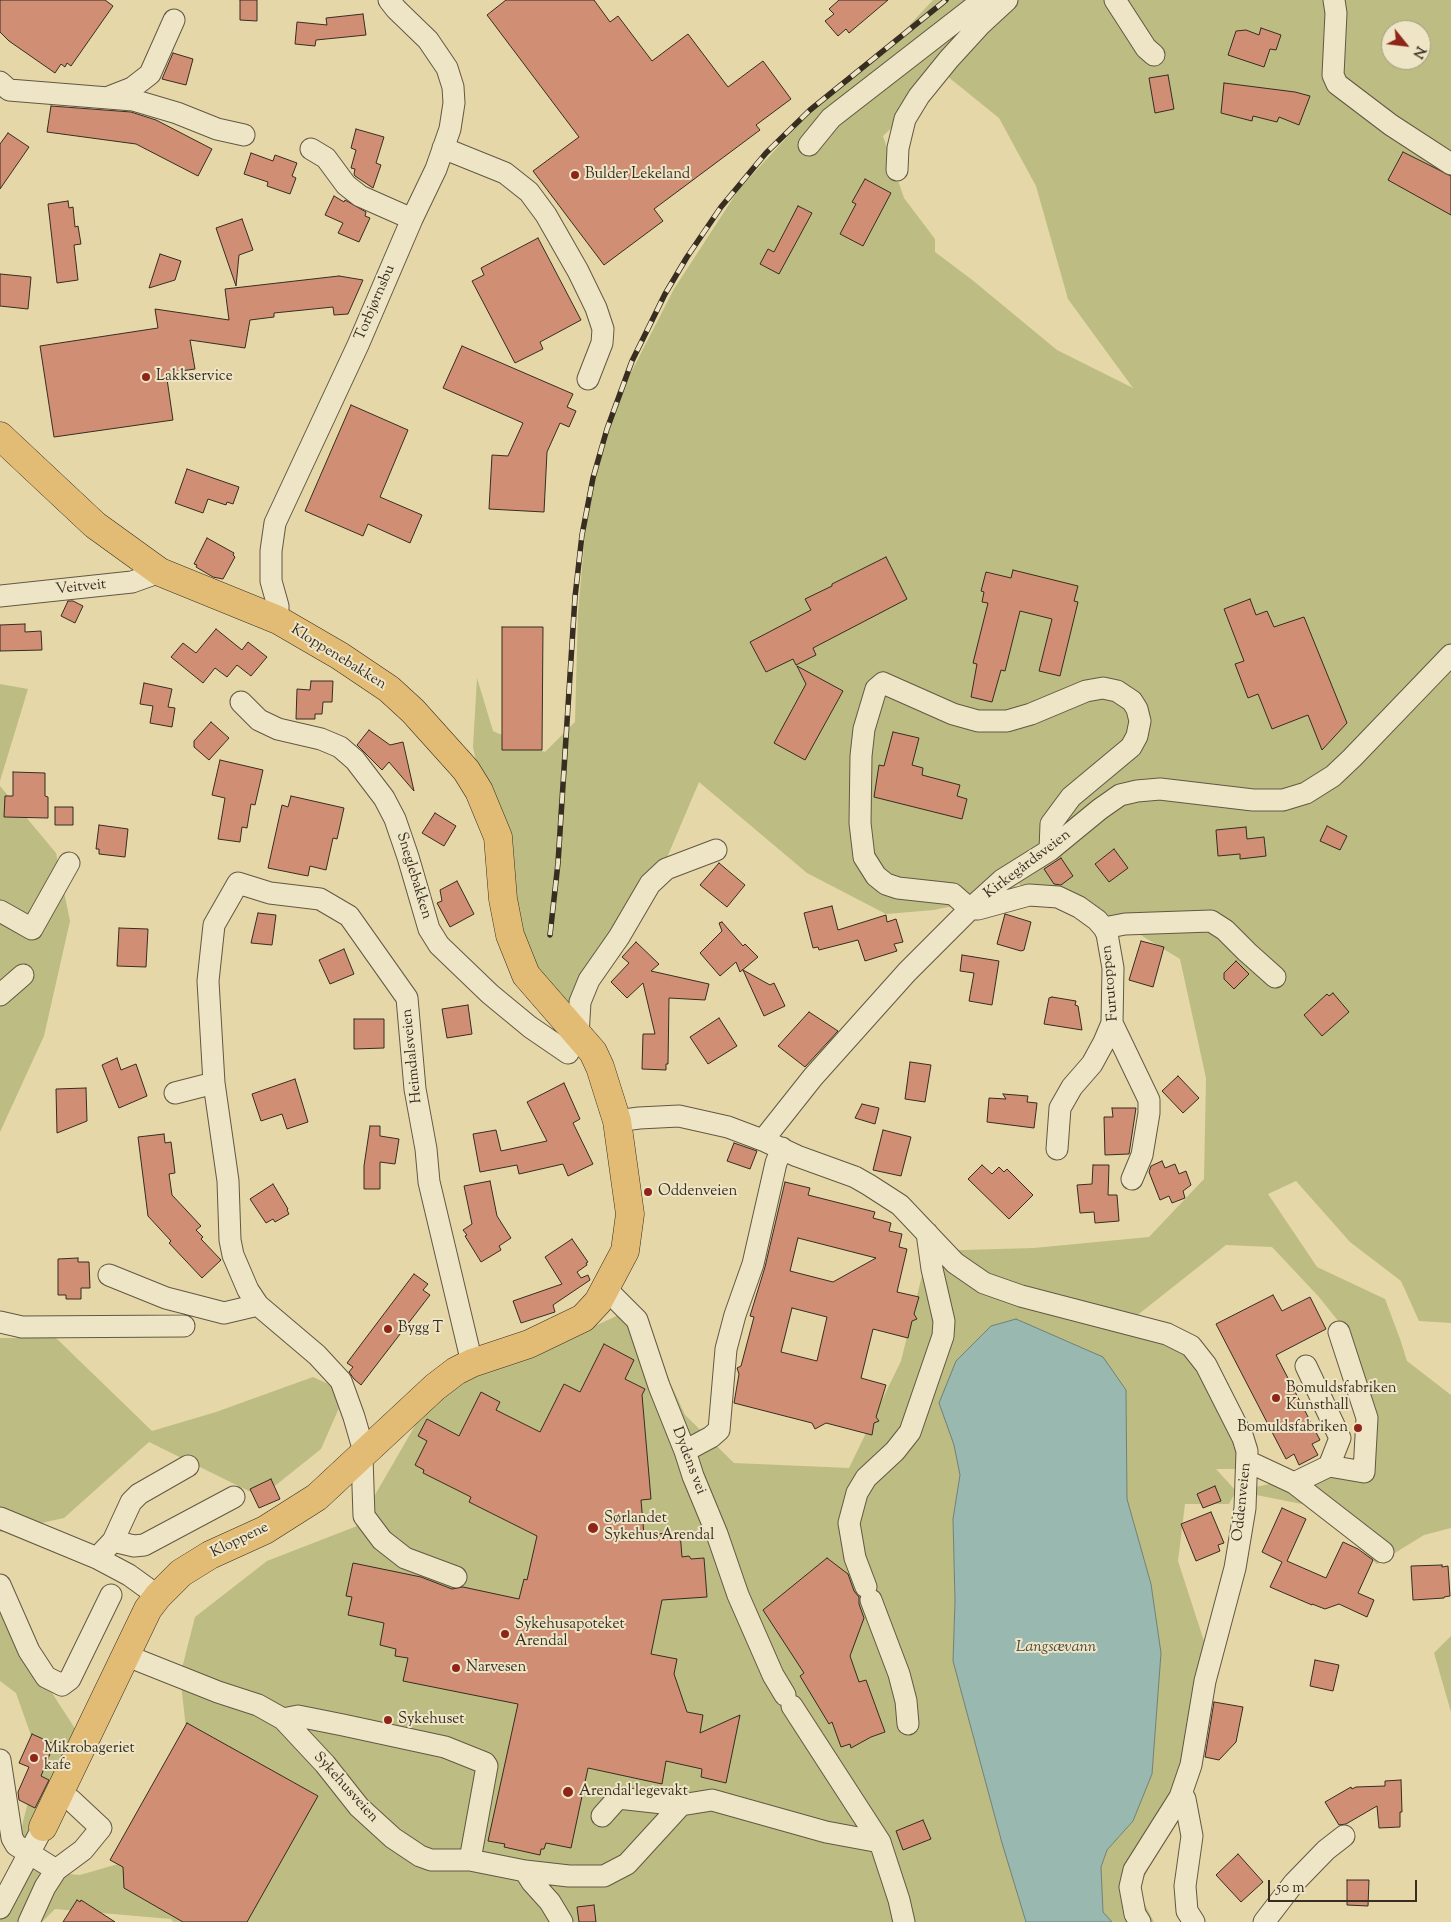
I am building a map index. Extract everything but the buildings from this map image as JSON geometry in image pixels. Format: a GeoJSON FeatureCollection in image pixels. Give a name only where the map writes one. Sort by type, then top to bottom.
{"type":"FeatureCollection","features":[{"type":"Feature","properties":{"kind":"main road","name":"Kloppenebakken"},"geometry":{"type":"LineString","coordinates":[[0,436],[95,525],[160,572],[278,620],[340,656],[389,689],[413,711],[466,770],[479,791],[498,837],[503,899],[510,935],[526,975],[593,1052],[600,1067],[617,1122],[630,1214],[626,1251],[605,1291]]}},
{"type":"Feature","properties":{"kind":"main road","name":"Kloppene"},"geometry":{"type":"LineString","coordinates":[[43,1827],[148,1609],[163,1590],[181,1573],[210,1555],[265,1530],[317,1497],[435,1388],[456,1371],[529,1344],[583,1318],[598,1302],[605,1291]]}},
{"type":"Feature","properties":{"kind":"street","name":"Torbjørnsbu"},"geometry":{"type":"LineString","coordinates":[[278,620],[278,606],[271,581],[271,551],[275,523],[358,345],[412,219],[436,169],[450,129],[454,103],[453,86],[447,68],[428,40],[389,0]]}},
{"type":"Feature","properties":{"kind":"street"},"geometry":{"type":"LineString","coordinates":[[809,145],[831,118],[983,0]]}},
{"type":"Feature","properties":{"kind":"street"},"geometry":{"type":"LineString","coordinates":[[897,170],[898,148],[905,119],[919,96],[968,38],[1007,0]]}},
{"type":"Feature","properties":{"kind":"street"},"geometry":{"type":"LineString","coordinates":[[1115,0],[1146,48],[1154,55]]}},
{"type":"Feature","properties":{"kind":"street"},"geometry":{"type":"LineString","coordinates":[[1334,0],[1336,13],[1332,75],[1337,84],[1391,125],[1451,164]]}},
{"type":"Feature","properties":{"kind":"street"},"geometry":{"type":"LineString","coordinates":[[107,98],[132,88],[150,74],[174,20]]}},
{"type":"Feature","properties":{"kind":"street"},"geometry":{"type":"LineString","coordinates":[[0,82],[9,90],[133,100],[176,112],[217,129],[244,135]]}},
{"type":"Feature","properties":{"kind":"street"},"geometry":{"type":"LineString","coordinates":[[443,148],[505,173],[529,192],[546,215],[578,271],[596,308],[603,329],[602,343],[588,379]]}},
{"type":"Feature","properties":{"kind":"street"},"geometry":{"type":"LineString","coordinates":[[311,149],[326,158],[346,185],[360,196],[412,219]]}},
{"type":"Feature","properties":{"kind":"street","name":"Veitveit"},"geometry":{"type":"LineString","coordinates":[[0,596],[132,582],[160,572]]}},
{"type":"Feature","properties":{"kind":"street","name":"Kirkegårdsveien"},"geometry":{"type":"LineString","coordinates":[[685,1451],[711,1437],[719,1430],[726,1349],[735,1315],[753,1264],[776,1163],[773,1144],[767,1135],[813,1077],[907,972],[1002,880],[1050,850],[1120,795],[1160,789],[1252,800],[1283,800],[1306,794],[1333,776],[1352,758],[1451,655]]}},
{"type":"Feature","properties":{"kind":"street"},"geometry":{"type":"LineString","coordinates":[[970,909],[953,894],[898,888],[886,884],[876,876],[864,857],[860,823],[861,756],[864,729],[876,689],[883,683],[953,714],[978,721],[1007,721],[1032,714],[1086,691],[1103,688],[1117,691],[1132,701],[1137,709],[1140,720],[1137,736],[1130,747],[1071,797],[1051,824],[1050,850]]}},
{"type":"Feature","properties":{"kind":"street","name":"Sneglebakken"},"geometry":{"type":"LineString","coordinates":[[241,702],[259,720],[278,729],[321,739],[340,747],[355,760],[384,798],[395,819],[429,929],[439,945],[490,994],[530,1027],[568,1053],[578,1036]]}},
{"type":"Feature","properties":{"kind":"street"},"geometry":{"type":"LineString","coordinates":[[578,1036],[580,1002],[589,980],[619,937],[650,884],[666,869],[716,850]]}},
{"type":"Feature","properties":{"kind":"street"},"geometry":{"type":"LineString","coordinates":[[0,911],[32,929],[69,863]]}},
{"type":"Feature","properties":{"kind":"street","name":"Heimdalsveien"},"geometry":{"type":"LineString","coordinates":[[214,1084],[208,981],[214,925],[238,883],[270,893],[320,899],[349,916],[407,998],[415,1089],[426,1149],[429,1182],[472,1364]]}},
{"type":"Feature","properties":{"kind":"street","name":"Furutoppen"},"geometry":{"type":"LineString","coordinates":[[970,909],[978,909],[1030,895],[1048,895],[1058,897],[1078,907],[1097,920],[1104,928],[1107,934],[1113,968],[1112,1022],[1149,1100],[1149,1113],[1142,1155],[1132,1179]]}},
{"type":"Feature","properties":{"kind":"street","name":"Furutoppen"},"geometry":{"type":"LineString","coordinates":[[1104,928],[1125,924],[1211,921],[1225,930],[1246,952],[1276,977]]}},
{"type":"Feature","properties":{"kind":"street"},"geometry":{"type":"LineString","coordinates":[[0,995],[23,975]]}},
{"type":"Feature","properties":{"kind":"street"},"geometry":{"type":"LineString","coordinates":[[1057,1149],[1060,1108],[1072,1087],[1092,1064],[1112,1022]]}},
{"type":"Feature","properties":{"kind":"street"},"geometry":{"type":"LineString","coordinates":[[175,1093],[214,1084],[228,1181],[230,1240],[233,1255],[248,1290],[258,1305],[317,1355],[340,1381],[354,1418],[363,1456],[364,1516],[382,1540],[405,1558],[456,1577]]}},
{"type":"Feature","properties":{"kind":"street"},"geometry":{"type":"LineString","coordinates":[[617,1122],[639,1118],[679,1116],[728,1127],[773,1144]]}},
{"type":"Feature","properties":{"kind":"street","name":"Oddenveien"},"geometry":{"type":"LineString","coordinates":[[773,1144],[797,1156],[855,1177],[900,1205],[955,1263],[984,1283],[1021,1296],[1167,1334],[1191,1346],[1206,1365],[1243,1438],[1247,1451],[1245,1508],[1235,1568],[1205,1681],[1191,1765],[1180,1797],[1134,1870],[1130,1887],[1135,1914],[1140,1922]]}},
{"type":"Feature","properties":{"kind":"street"},"geometry":{"type":"LineString","coordinates":[[908,1724],[906,1701],[899,1674],[855,1558],[849,1522],[857,1493],[866,1478],[895,1451],[910,1432],[943,1336],[944,1321],[932,1269],[927,1233]]}},
{"type":"Feature","properties":{"kind":"street"},"geometry":{"type":"LineString","coordinates":[[110,1275],[166,1298],[224,1313],[258,1305]]}},
{"type":"Feature","properties":{"kind":"street","name":"Dydens vei"},"geometry":{"type":"LineString","coordinates":[[605,1291],[612,1295],[638,1320],[658,1386],[717,1534],[738,1595],[773,1675],[880,1842],[899,1900],[904,1922]]}},
{"type":"Feature","properties":{"kind":"street"},"geometry":{"type":"LineString","coordinates":[[0,1322],[22,1327],[184,1326]]}},
{"type":"Feature","properties":{"kind":"street"},"geometry":{"type":"LineString","coordinates":[[1294,1483],[1329,1466],[1364,1472],[1367,1418],[1339,1332]]}},
{"type":"Feature","properties":{"kind":"street"},"geometry":{"type":"LineString","coordinates":[[1306,1366],[1340,1438],[1329,1466]]}},
{"type":"Feature","properties":{"kind":"street"},"geometry":{"type":"LineString","coordinates":[[1247,1460],[1294,1483],[1384,1552]]}},
{"type":"Feature","properties":{"kind":"street"},"geometry":{"type":"LineString","coordinates":[[97,1558],[112,1541],[131,1502],[139,1494],[188,1466]]}},
{"type":"Feature","properties":{"kind":"street"},"geometry":{"type":"LineString","coordinates":[[112,1541],[134,1546],[144,1545],[234,1497]]}},
{"type":"Feature","properties":{"kind":"street"},"geometry":{"type":"LineString","coordinates":[[0,1519],[97,1558],[114,1556],[163,1590]]}},
{"type":"Feature","properties":{"kind":"street"},"geometry":{"type":"LineString","coordinates":[[0,1585],[29,1651],[46,1677],[62,1686],[70,1679],[111,1595]]}},
{"type":"Feature","properties":{"kind":"street","name":"Sykehusveien"},"geometry":{"type":"LineString","coordinates":[[126,1655],[218,1692],[258,1705],[283,1719],[325,1764],[359,1807],[393,1838],[420,1856],[431,1860],[470,1860],[525,1871],[569,1876],[604,1876],[627,1864],[681,1805]]}},
{"type":"Feature","properties":{"kind":"street"},"geometry":{"type":"LineString","coordinates":[[283,1719],[298,1716],[445,1747],[485,1763],[487,1766],[470,1860]]}},
{"type":"Feature","properties":{"kind":"street"},"geometry":{"type":"LineString","coordinates":[[0,1760],[10,1814],[12,1838],[16,1844],[56,1870]]}},
{"type":"Feature","properties":{"kind":"street"},"geometry":{"type":"LineString","coordinates":[[29,1922],[45,1887],[56,1870],[106,1833],[71,1800],[59,1792]]}},
{"type":"Feature","properties":{"kind":"street"},"geometry":{"type":"LineString","coordinates":[[1180,1797],[1185,1799],[1192,1836],[1185,1886],[1187,1911],[1194,1922]]}},
{"type":"Feature","properties":{"kind":"street"},"geometry":{"type":"LineString","coordinates":[[602,1816],[618,1798],[681,1805],[712,1800],[826,1832],[880,1842]]}},
{"type":"Feature","properties":{"kind":"street","name":"Kloppene"},"geometry":{"type":"LineString","coordinates":[[0,1908],[28,1852],[43,1827]]}},
{"type":"Feature","properties":{"kind":"street"},"geometry":{"type":"LineString","coordinates":[[1264,1922],[1294,1883],[1326,1850],[1344,1836]]}},
{"type":"Feature","properties":{"kind":"street"},"geometry":{"type":"LineString","coordinates":[[525,1871],[550,1902],[562,1922]]}},
{"type":"Feature","properties":{"kind":"green space"},"geometry":{"type":"Polygon","coordinates":[[[933,0],[1451,0],[1451,1323],[1419,1321],[1401,1281],[1350,1242],[1296,1181],[1268,1194],[1317,1267],[1385,1299],[1407,1361],[1451,1395],[1451,1528],[1424,1535],[1377,1564],[1312,1506],[1236,1491],[1229,1504],[1185,1504],[1178,1561],[1214,1672],[1187,1783],[1138,1891],[1154,1922],[1112,1922],[1103,1913],[1101,1867],[1107,1850],[1133,1821],[1152,1774],[1161,1653],[1151,1584],[1127,1499],[1126,1390],[954,1445],[960,1475],[953,1519],[955,1601],[953,1661],[1002,1843],[1026,1922],[173,1922],[171,1919],[55,1909],[42,1922],[0,1922],[0,1900],[25,1860],[35,1871],[80,1875],[149,1855],[193,1788],[180,1676],[195,1617],[267,1561],[357,1526],[416,1424],[430,1394],[532,1355],[636,1307],[685,1415],[734,1463],[849,1468],[901,1361],[928,1251],[1034,1248],[1149,1237],[1204,1179],[1206,1078],[1180,959],[1129,928],[1018,884],[988,910],[962,904],[934,910],[886,914],[807,873],[699,782],[663,867],[572,1011],[536,971],[498,863],[473,747],[477,678],[493,731],[495,732],[545,752],[575,722],[578,612],[588,502],[621,392],[674,289],[739,189],[816,106],[903,32],[933,0]],[[947,76],[883,136],[904,198],[935,239],[935,252],[1057,350],[1133,388],[1068,299],[1036,186],[999,118],[947,76]],[[1226,1245],[1135,1317],[1190,1358],[1223,1417],[1238,1453],[1238,1469],[1216,1469],[1236,1491],[1351,1467],[1376,1433],[1347,1332],[1319,1297],[1272,1247],[1226,1245]]]}},
{"type":"Feature","properties":{"kind":"green space"},"geometry":{"type":"Polygon","coordinates":[[[0,684],[28,689],[0,781],[0,684]]]}},
{"type":"Feature","properties":{"kind":"green space"},"geometry":{"type":"Polygon","coordinates":[[[0,786],[56,853],[70,921],[44,1036],[0,1132],[0,786]]]}},
{"type":"Feature","properties":{"kind":"green space"},"geometry":{"type":"Polygon","coordinates":[[[0,1338],[56,1338],[152,1431],[216,1412],[313,1377],[346,1392],[321,1449],[261,1497],[149,1442],[64,1518],[0,1532],[0,1338]]]}},
{"type":"Feature","properties":{"kind":"green space"},"geometry":{"type":"Polygon","coordinates":[[[0,1612],[90,1752],[25,1860],[16,1850],[39,1758],[16,1693],[0,1681],[0,1612]]]}},
{"type":"Feature","properties":{"kind":"green space"},"geometry":{"type":"Polygon","coordinates":[[[1451,1636],[1451,1712],[1434,1653],[1451,1636]]]}},
{"type":"Feature","properties":{"kind":"water","name":"Langsævann"},"geometry":{"type":"Polygon","coordinates":[[[1016,1319],[1103,1357],[1126,1390],[1127,1499],[1151,1584],[1161,1653],[1152,1774],[1133,1821],[1107,1850],[1101,1867],[1103,1912],[1112,1922],[1026,1922],[1002,1843],[953,1661],[955,1601],[953,1519],[960,1475],[954,1445],[939,1403],[956,1361],[991,1326],[1016,1319]]]}},
{"type":"Feature","properties":{"kind":"railway"},"geometry":{"type":"LineString","coordinates":[[550,935],[558,863],[575,597],[582,535],[593,478],[607,429],[632,361],[665,294],[687,257],[721,207],[766,153],[810,110],[946,0]]}},
{"type":"Feature","properties":{"kind":"place","name":"Bulder Lekeland"},"geometry":{"type":"Point","coordinates":[575,175]}},
{"type":"Feature","properties":{"kind":"place","name":"Lakkservice"},"geometry":{"type":"Point","coordinates":[146,377]}},
{"type":"Feature","properties":{"kind":"place","name":"Oddenveien"},"geometry":{"type":"Point","coordinates":[648,1192]}},
{"type":"Feature","properties":{"kind":"place","name":"Bygg T"},"geometry":{"type":"Point","coordinates":[388,1329]}},
{"type":"Feature","properties":{"kind":"place","name":"Bomuldsfabriken Kunsthall"},"geometry":{"type":"Point","coordinates":[1276,1398]}},
{"type":"Feature","properties":{"kind":"place","name":"Bomuldsfabriken"},"geometry":{"type":"Point","coordinates":[1358,1428]}},
{"type":"Feature","properties":{"kind":"place","name":"Sørlandet Sykehus Arendal"},"geometry":{"type":"Point","coordinates":[593,1528]}},
{"type":"Feature","properties":{"kind":"place","name":"Sykehusapoteket Arendal"},"geometry":{"type":"Point","coordinates":[505,1634]}},
{"type":"Feature","properties":{"kind":"place","name":"Narvesen"},"geometry":{"type":"Point","coordinates":[456,1668]}},
{"type":"Feature","properties":{"kind":"place","name":"Sykehuset"},"geometry":{"type":"Point","coordinates":[388,1720]}},
{"type":"Feature","properties":{"kind":"place","name":"Mikrobageriet kafe"},"geometry":{"type":"Point","coordinates":[34,1758]}},
{"type":"Feature","properties":{"kind":"place","name":"Arendal legevakt"},"geometry":{"type":"Point","coordinates":[568,1792]}}]}
